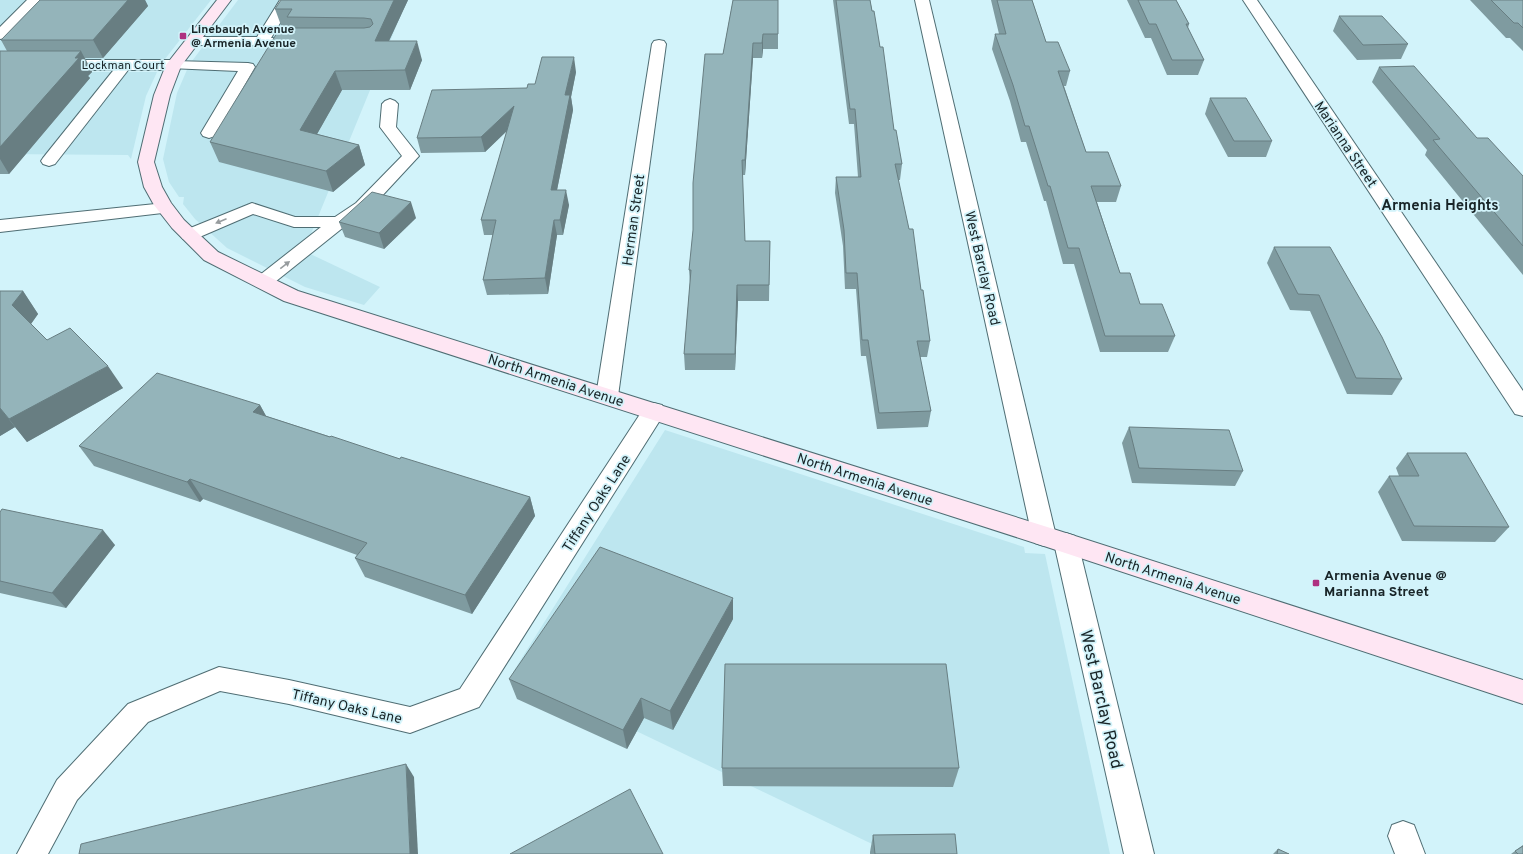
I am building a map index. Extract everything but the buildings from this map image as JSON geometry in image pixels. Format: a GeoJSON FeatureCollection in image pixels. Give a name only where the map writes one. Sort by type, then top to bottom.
{"type":"FeatureCollection","features":[{"type":"Feature","properties":{"kind":"main road","name":"North Armenia Avenue"},"geometry":{"type":"LineString","coordinates":[[224,0],[174,65],[162,95],[146,162],[153,187],[165,208],[178,224],[211,256],[291,296],[607,396],[1523,692]]}},
{"type":"Feature","properties":{"kind":"street","name":"West Barclay Road"},"geometry":{"type":"LineString","coordinates":[[922,0],[1055,540],[1138,854]]}},
{"type":"Feature","properties":{"kind":"street","name":"Marianna Street"},"geometry":{"type":"LineString","coordinates":[[1250,0],[1523,408]]}},
{"type":"Feature","properties":{"kind":"street","name":"Herman Street"},"geometry":{"type":"LineString","coordinates":[[607,396],[659,44]]}},
{"type":"Feature","properties":{"kind":"street","name":"Lockman Court"},"geometry":{"type":"LineString","coordinates":[[0,65],[174,65]]}},
{"type":"Feature","properties":{"kind":"street"},"geometry":{"type":"LineString","coordinates":[[0,226],[165,208]]}},
{"type":"Feature","properties":{"kind":"street","name":"Tiffany Oaks Lane"},"geometry":{"type":"LineString","coordinates":[[32,854],[67,790],[138,713],[219,679],[289,692],[410,720],[469,698],[654,412]]}},
{"type":"Feature","properties":{"kind":"lane"},"geometry":{"type":"LineString","coordinates":[[0,35],[35,0]]}},
{"type":"Feature","properties":{"kind":"lane"},"geometry":{"type":"LineString","coordinates":[[261,42],[287,0]]}},
{"type":"Feature","properties":{"kind":"lane"},"geometry":{"type":"LineString","coordinates":[[193,41],[316,42]]}},
{"type":"Feature","properties":{"kind":"lane"},"geometry":{"type":"LineString","coordinates":[[49,161],[125,65]]}},
{"type":"Feature","properties":{"kind":"lane"},"geometry":{"type":"LineString","coordinates":[[174,65],[248,67],[210,133]]}},
{"type":"Feature","properties":{"kind":"lane"},"geometry":{"type":"LineString","coordinates":[[263,282],[339,222],[362,207],[411,156],[388,127],[390,104]]}},
{"type":"Feature","properties":{"kind":"lane"},"geometry":{"type":"LineString","coordinates":[[189,235],[252,208],[294,222],[339,222]]}},
{"type":"Feature","properties":{"kind":"shaded area"},"geometry":{"type":"Polygon","coordinates":[[[0,0],[211,0],[165,59],[0,59],[0,0]]]}},
{"type":"Feature","properties":{"kind":"shaded area"},"geometry":{"type":"Polygon","coordinates":[[[238,0],[407,0],[304,251],[380,287],[364,305],[305,287],[227,248],[195,219],[183,204],[184,197],[179,197],[169,182],[163,159],[177,93],[189,65],[238,0]]]}},
{"type":"Feature","properties":{"kind":"shaded area"},"geometry":{"type":"Polygon","coordinates":[[[0,72],[157,72],[146,96],[131,159],[128,155],[0,154],[0,72]]]}},
{"type":"Feature","properties":{"kind":"shaded area"},"geometry":{"type":"Polygon","coordinates":[[[665,430],[1024,547],[1025,553],[1045,554],[1110,854],[893,854],[513,672],[665,430]]]}},
{"type":"Feature","properties":{"kind":"place","name":"Linebaugh Avenue @ Armenia Avenue"},"geometry":{"type":"Point","coordinates":[183,36]}},
{"type":"Feature","properties":{"kind":"place","name":"Armenia Avenue @ Marianna Street"},"geometry":{"type":"Point","coordinates":[1316,583]}},
{"type":"Feature","properties":{"kind":"district","name":"Armenia Heights"},"geometry":{"type":"Point","coordinates":[1440,205]}}]}
